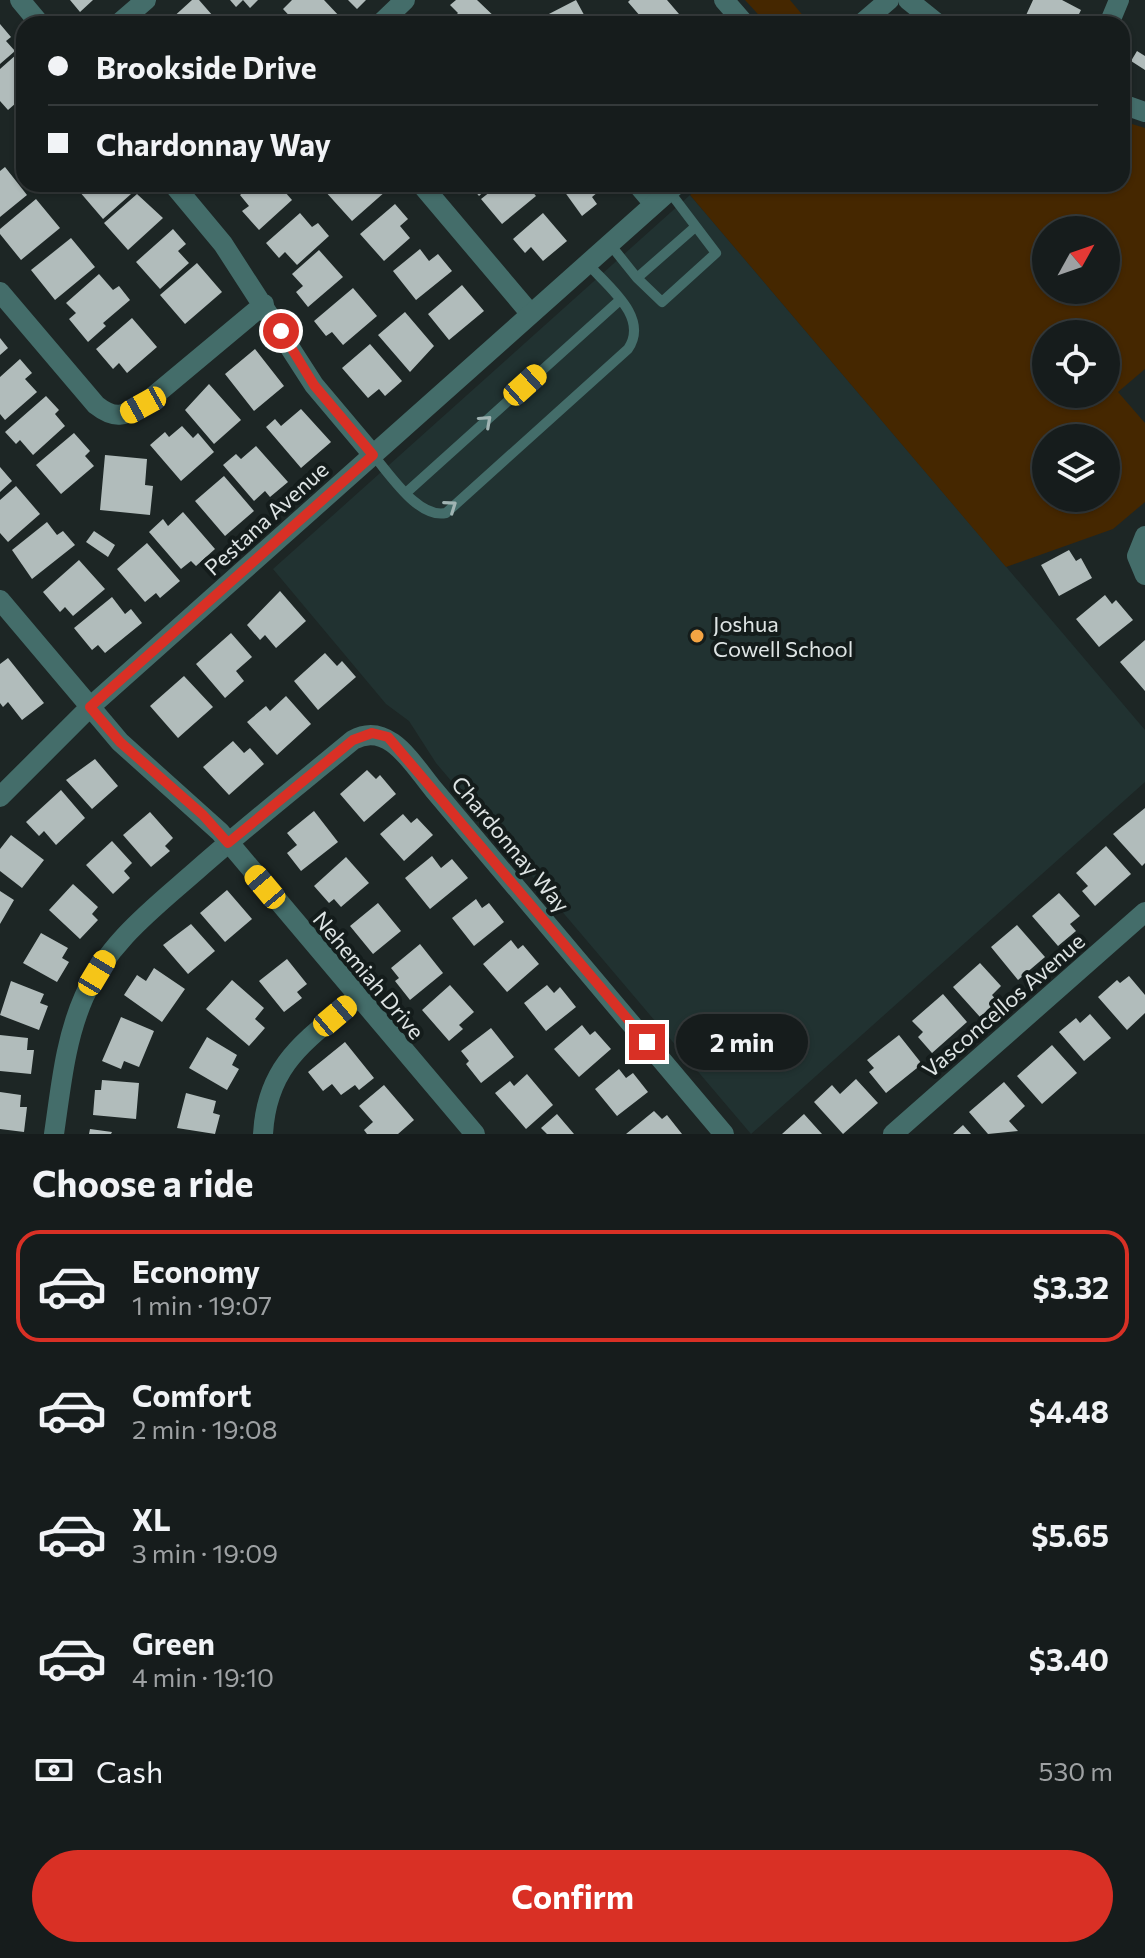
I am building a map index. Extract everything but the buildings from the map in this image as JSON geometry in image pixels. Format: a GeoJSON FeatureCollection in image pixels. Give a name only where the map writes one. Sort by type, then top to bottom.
{"type":"FeatureCollection","features":[{"type":"Feature","properties":{"kind":"street"},"geometry":{"type":"LineString","coordinates":[[20,0],[33,16]]}},
{"type":"Feature","properties":{"kind":"street"},"geometry":{"type":"LineString","coordinates":[[127,16],[146,0]]}},
{"type":"Feature","properties":{"kind":"street"},"geometry":{"type":"LineString","coordinates":[[388,16],[405,0]]}},
{"type":"Feature","properties":{"kind":"street"},"geometry":{"type":"LineString","coordinates":[[724,0],[738,16]]}},
{"type":"Feature","properties":{"kind":"street"},"geometry":{"type":"LineString","coordinates":[[870,16],[889,0]]}},
{"type":"Feature","properties":{"kind":"street"},"geometry":{"type":"LineString","coordinates":[[908,0],[928,16]]}},
{"type":"Feature","properties":{"kind":"street"},"geometry":{"type":"LineString","coordinates":[[180,192],[223,244],[314,385],[373,455]]}},
{"type":"Feature","properties":{"kind":"street"},"geometry":{"type":"LineString","coordinates":[[428,192],[530,313]]}},
{"type":"Feature","properties":{"kind":"street","name":"Pestana Avenue"},"geometry":{"type":"LineString","coordinates":[[0,797],[90,707],[667,193]]}},
{"type":"Feature","properties":{"kind":"street"},"geometry":{"type":"LineString","coordinates":[[0,292],[104,412],[122,417],[143,405],[264,304]]}},
{"type":"Feature","properties":{"kind":"street"},"geometry":{"type":"LineString","coordinates":[[1145,536],[1137,556],[1145,575]]}},
{"type":"Feature","properties":{"kind":"street","name":"Nehemiah Drive"},"geometry":{"type":"LineString","coordinates":[[0,600],[120,742],[203,815],[228,843],[475,1134]]}},
{"type":"Feature","properties":{"kind":"street","name":"Chardonnay Way"},"geometry":{"type":"LineString","coordinates":[[228,843],[353,740],[372,733],[388,737],[724,1134]]}},
{"type":"Feature","properties":{"kind":"street"},"geometry":{"type":"LineString","coordinates":[[54,1134],[66,1048],[84,995],[104,962],[143,916],[228,843]]}},
{"type":"Feature","properties":{"kind":"street","name":"Vasconcellos Avenue"},"geometry":{"type":"LineString","coordinates":[[893,1134],[1145,912]]}},
{"type":"Feature","properties":{"kind":"street"},"geometry":{"type":"LineString","coordinates":[[263,1134],[267,1097],[277,1073],[292,1053],[357,998]]}},
{"type":"Feature","properties":{"kind":"lane"},"geometry":{"type":"LineString","coordinates":[[609,243],[637,278],[662,302],[716,253],[667,193]]}},
{"type":"Feature","properties":{"kind":"lane"},"geometry":{"type":"LineString","coordinates":[[637,278],[694,228]]}},
{"type":"Feature","properties":{"kind":"lane"},"geometry":{"type":"LineString","coordinates":[[373,455],[430,513],[446,513],[628,349],[636,330],[634,319],[587,263]]}},
{"type":"Feature","properties":{"kind":"lane"},"geometry":{"type":"LineString","coordinates":[[407,492],[620,300]]}},
{"type":"Feature","properties":{"kind":"shaded area"},"geometry":{"type":"Polygon","coordinates":[[[745,0],[790,0],[803,16],[760,16],[745,0]]]}},
{"type":"Feature","properties":{"kind":"shaded area"},"geometry":{"type":"Polygon","coordinates":[[[1130,123],[1145,128],[1145,369],[1120,390],[1120,320],[1032,320],[1032,408],[1120,408],[1120,394],[1145,423],[1145,502],[1113,529],[1006,567],[690,195],[693,192],[1130,192],[1130,123]]]}},
{"type":"Feature","properties":{"kind":"shaded area","name":"Joshua Cowell School"},"geometry":{"type":"Polygon","coordinates":[[[690,195],[1145,730],[1145,782],[751,1134],[436,763],[409,721],[386,704],[273,569],[690,195]]]}},
{"type":"Feature","properties":{"kind":"place","name":"Joshua Cowell School"},"geometry":{"type":"Point","coordinates":[697,636]}},
{"type":"Feature","properties":{"kind":"route"},"geometry":{"type":"LineString","coordinates":[[281,331],[314,385],[373,455],[90,707],[120,742],[203,815],[228,843],[353,740],[372,733],[388,737],[647,1042]]}}]}
